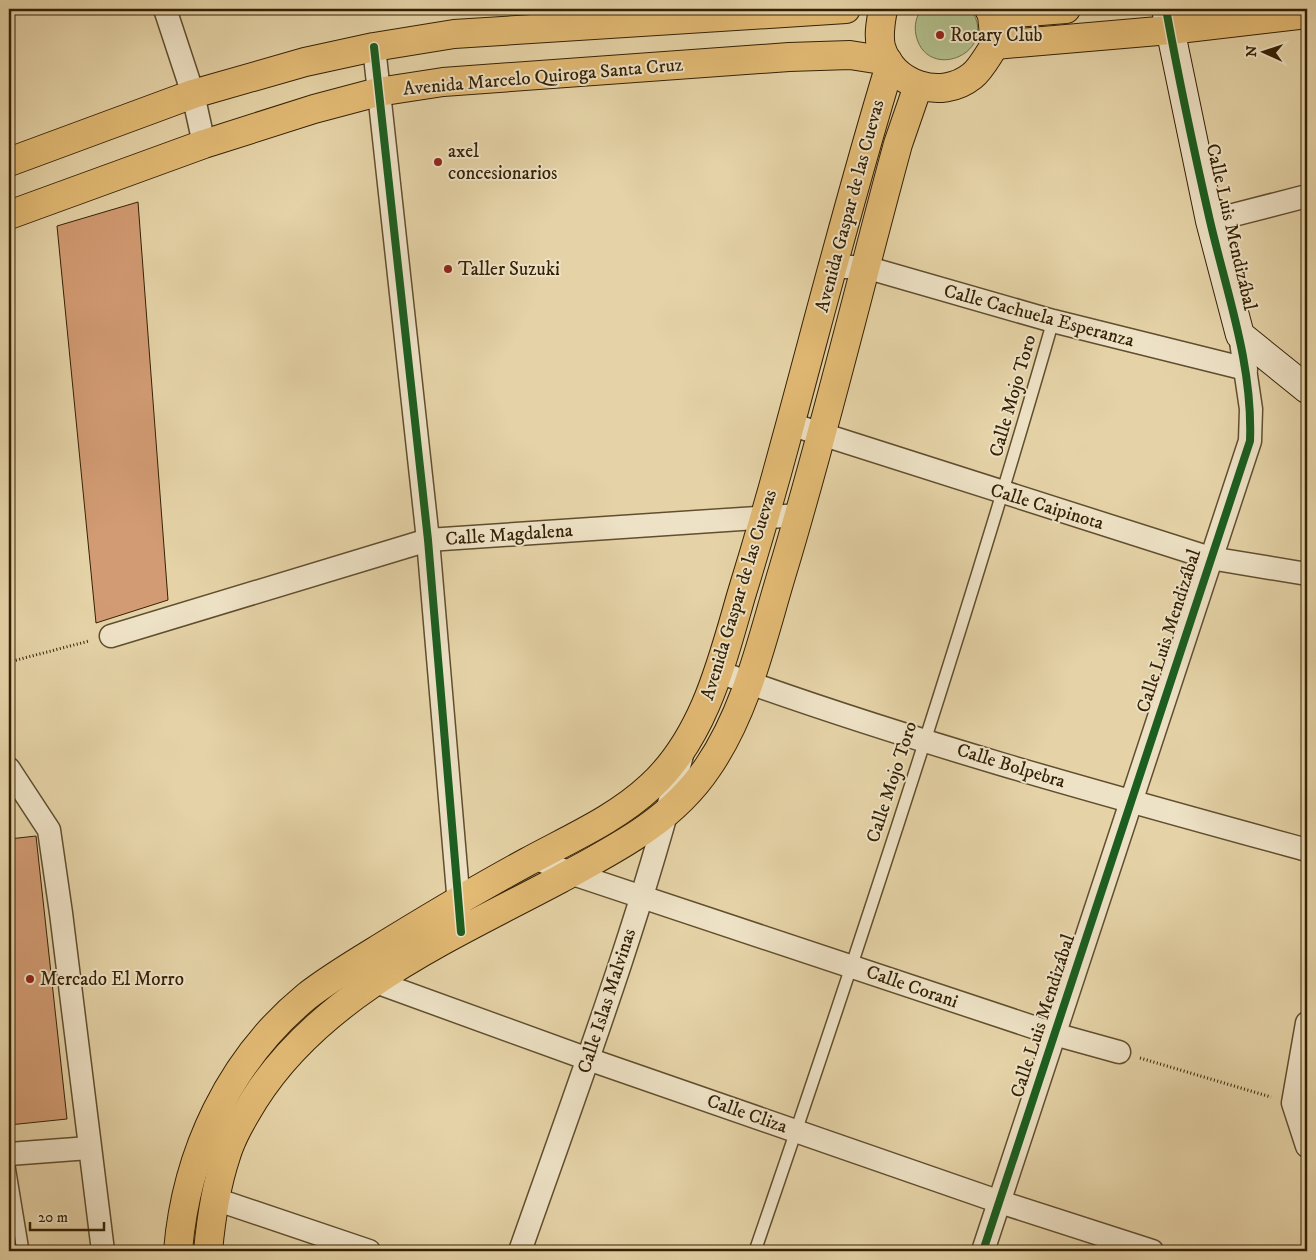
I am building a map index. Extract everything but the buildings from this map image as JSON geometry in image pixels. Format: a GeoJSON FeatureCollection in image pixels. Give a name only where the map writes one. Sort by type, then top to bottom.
{"type":"FeatureCollection","features":[{"type":"Feature","properties":{"kind":"main road"},"geometry":{"type":"LineString","coordinates":[[9,162],[192,94],[305,62],[374,47],[546,18],[846,9]]}},
{"type":"Feature","properties":{"kind":"main road"},"geometry":{"type":"LineString","coordinates":[[883,9],[880,31],[881,46],[889,63],[899,74],[918,86],[943,88],[959,84],[973,76],[995,45],[990,12],[1066,9]]}},
{"type":"Feature","properties":{"kind":"main road"},"geometry":{"type":"LineString","coordinates":[[995,45],[1168,19],[1307,14]]}},
{"type":"Feature","properties":{"kind":"main road","name":"Avenida Marcelo Quiroga Santa Cruz"},"geometry":{"type":"LineString","coordinates":[[9,215],[204,144],[314,109],[378,92],[443,82],[789,57],[850,55],[889,63]]}},
{"type":"Feature","properties":{"kind":"main road","name":"Avenida Gaspar de las Cuevas"},"geometry":{"type":"LineString","coordinates":[[178,1251],[179,1235],[195,1161],[206,1129],[220,1102],[254,1050],[280,1022],[306,997],[344,970],[459,900],[616,814],[633,802],[668,770],[683,747],[719,672],[765,518],[889,63]]}},
{"type":"Feature","properties":{"kind":"main road","name":"Avenida Gaspar de las Cuevas"},"geometry":{"type":"LineString","coordinates":[[208,1251],[216,1198],[226,1154],[241,1122],[267,1080],[306,1037],[334,1012],[374,982],[461,932],[629,841],[667,814],[690,791],[709,765],[729,731],[749,683],[800,515],[898,144],[918,86]]}},
{"type":"Feature","properties":{"kind":"street"},"geometry":{"type":"LineString","coordinates":[[165,9],[192,94],[204,144]]}},
{"type":"Feature","properties":{"kind":"street","name":"Calle Luis Mendizábal"},"geometry":{"type":"LineString","coordinates":[[983,1251],[1250,441],[1251,409],[1240,335],[1210,221],[1168,19]]}},
{"type":"Feature","properties":{"kind":"street"},"geometry":{"type":"LineString","coordinates":[[374,47],[428,540],[461,932]]}},
{"type":"Feature","properties":{"kind":"street"},"geometry":{"type":"LineString","coordinates":[[1210,221],[1307,196]]}},
{"type":"Feature","properties":{"kind":"street","name":"Calle Cachuela Esperanza"},"geometry":{"type":"LineString","coordinates":[[833,267],[865,267],[1053,321],[1246,369]]}},
{"type":"Feature","properties":{"kind":"street"},"geometry":{"type":"LineString","coordinates":[[1240,335],[1307,388]]}},
{"type":"Feature","properties":{"kind":"street","name":"Calle Caipinota"},"geometry":{"type":"LineString","coordinates":[[790,424],[1210,558],[1307,574]]}},
{"type":"Feature","properties":{"kind":"street","name":"Calle Magdalena"},"geometry":{"type":"LineString","coordinates":[[111,636],[428,540],[800,515]]}},
{"type":"Feature","properties":{"kind":"street","name":"Calle Bolpebra"},"geometry":{"type":"LineString","coordinates":[[719,672],[925,740],[1130,802],[1307,850]]}},
{"type":"Feature","properties":{"kind":"street","name":"Calle Islas Malvinas"},"geometry":{"type":"LineString","coordinates":[[520,1251],[588,1059],[667,814],[683,747]]}},
{"type":"Feature","properties":{"kind":"street"},"geometry":{"type":"LineString","coordinates":[[9,769],[15,790],[49,830],[62,912],[89,1148],[103,1251]]}},
{"type":"Feature","properties":{"kind":"street","name":"Calle Corani"},"geometry":{"type":"LineString","coordinates":[[535,858],[570,873],[640,897],[1054,1034],[1119,1052]]}},
{"type":"Feature","properties":{"kind":"street","name":"Calle Cliza"},"geometry":{"type":"LineString","coordinates":[[344,970],[588,1059],[1000,1202],[1152,1251]]}},
{"type":"Feature","properties":{"kind":"street"},"geometry":{"type":"LineString","coordinates":[[1307,1023],[1293,1103],[1307,1146]]}},
{"type":"Feature","properties":{"kind":"street"},"geometry":{"type":"LineString","coordinates":[[9,1154],[89,1148]]}},
{"type":"Feature","properties":{"kind":"street"},"geometry":{"type":"LineString","coordinates":[[216,1198],[369,1251]]}},
{"type":"Feature","properties":{"kind":"lane","name":"Calle Mojo Toro"},"geometry":{"type":"LineString","coordinates":[[755,1251],[925,740],[1003,493],[1053,321]]}},
{"type":"Feature","properties":{"kind":"lane"},"geometry":{"type":"LineString","coordinates":[[9,1166],[23,1251]]}},
{"type":"Feature","properties":{"kind":"path"},"geometry":{"type":"LineString","coordinates":[[9,662],[111,636]]}},
{"type":"Feature","properties":{"kind":"path"},"geometry":{"type":"LineString","coordinates":[[1119,1052],[1293,1103]]}},
{"type":"Feature","properties":{"kind":"green space"},"geometry":{"type":"Polygon","coordinates":[[[922,9],[971,9],[977,25],[976,39],[969,50],[958,57],[945,60],[933,58],[922,50],[915,28],[917,18],[922,9]]]}},
{"type":"Feature","properties":{"kind":"cycle path"},"geometry":{"type":"LineString","coordinates":[[983,1251],[1250,441],[1247,385],[1238,330],[1198,168],[1166,9]]}},
{"type":"Feature","properties":{"kind":"cycle path"},"geometry":{"type":"LineString","coordinates":[[374,47],[428,540],[461,932]]}},
{"type":"Feature","properties":{"kind":"place","name":"Rotary Club"},"geometry":{"type":"Point","coordinates":[940,35]}},
{"type":"Feature","properties":{"kind":"place","name":"axel concesionarios"},"geometry":{"type":"Point","coordinates":[438,162]}},
{"type":"Feature","properties":{"kind":"place","name":"Taller Suzuki"},"geometry":{"type":"Point","coordinates":[448,269]}},
{"type":"Feature","properties":{"kind":"place","name":"Mercado El Morro"},"geometry":{"type":"Point","coordinates":[30,979]}}]}
